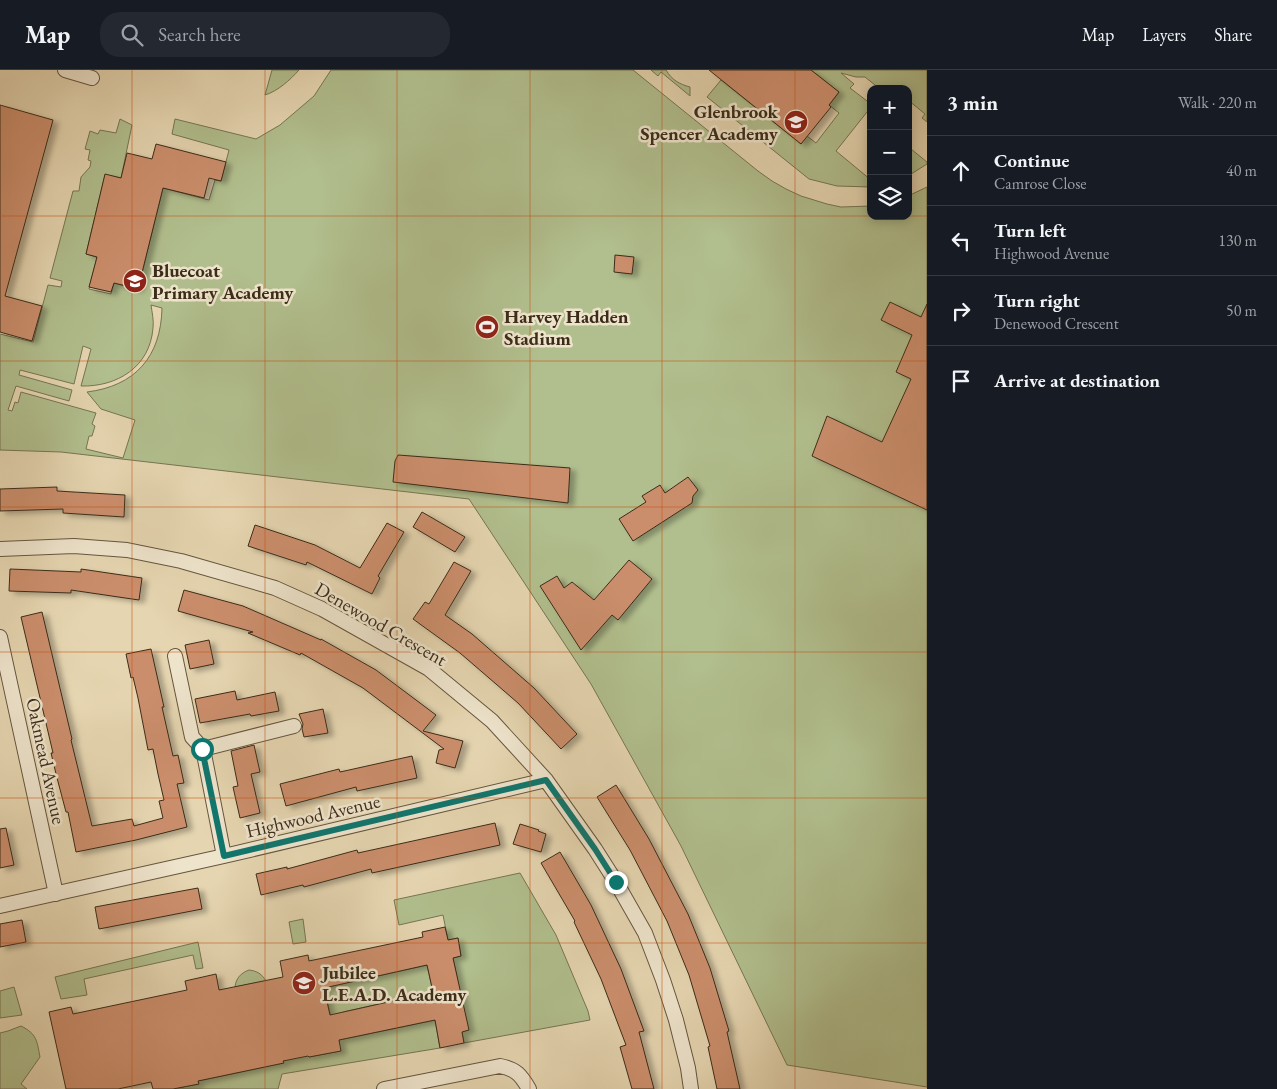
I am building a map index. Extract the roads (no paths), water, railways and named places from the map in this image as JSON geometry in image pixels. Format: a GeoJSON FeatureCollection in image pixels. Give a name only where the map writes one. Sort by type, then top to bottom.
{"type":"FeatureCollection","features":[{"type":"Feature","properties":{"kind":"street"},"geometry":{"type":"LineString","coordinates":[[65,70],[92,78]]}},
{"type":"Feature","properties":{"kind":"street","name":"Denewood Crescent"},"geometry":{"type":"LineString","coordinates":[[0,549],[74,546],[127,550],[181,561],[274,588],[322,609],[429,668],[492,721],[546,780],[616,882],[645,933],[663,980],[676,1020],[688,1068],[691,1089]]}},
{"type":"Feature","properties":{"kind":"street","name":"Oakmead Avenue"},"geometry":{"type":"LineString","coordinates":[[0,637],[56,894]]}},
{"type":"Feature","properties":{"kind":"street"},"geometry":{"type":"LineString","coordinates":[[175,656],[192,737],[202,749],[224,856]]}},
{"type":"Feature","properties":{"kind":"street"},"geometry":{"type":"LineString","coordinates":[[202,749],[294,726]]}},
{"type":"Feature","properties":{"kind":"street","name":"Highwood Avenue"},"geometry":{"type":"LineString","coordinates":[[0,906],[224,856],[546,780]]}},
{"type":"Feature","properties":{"kind":"street"},"geometry":{"type":"LineString","coordinates":[[384,1089],[500,1066],[512,1068],[522,1077],[529,1089]]}},
{"type":"Feature","properties":{"kind":"place","name":"Glenbrook Spencer Academy"},"geometry":{"type":"Point","coordinates":[796,122]}},
{"type":"Feature","properties":{"kind":"place","name":"Bluecoat Primary Academy"},"geometry":{"type":"Point","coordinates":[135,281]}},
{"type":"Feature","properties":{"kind":"place","name":"Harvey Hadden Stadium"},"geometry":{"type":"Point","coordinates":[487,327]}},
{"type":"Feature","properties":{"kind":"place","name":"Jubilee L.E.A.D. Academy"},"geometry":{"type":"Point","coordinates":[304,983]}}]}
